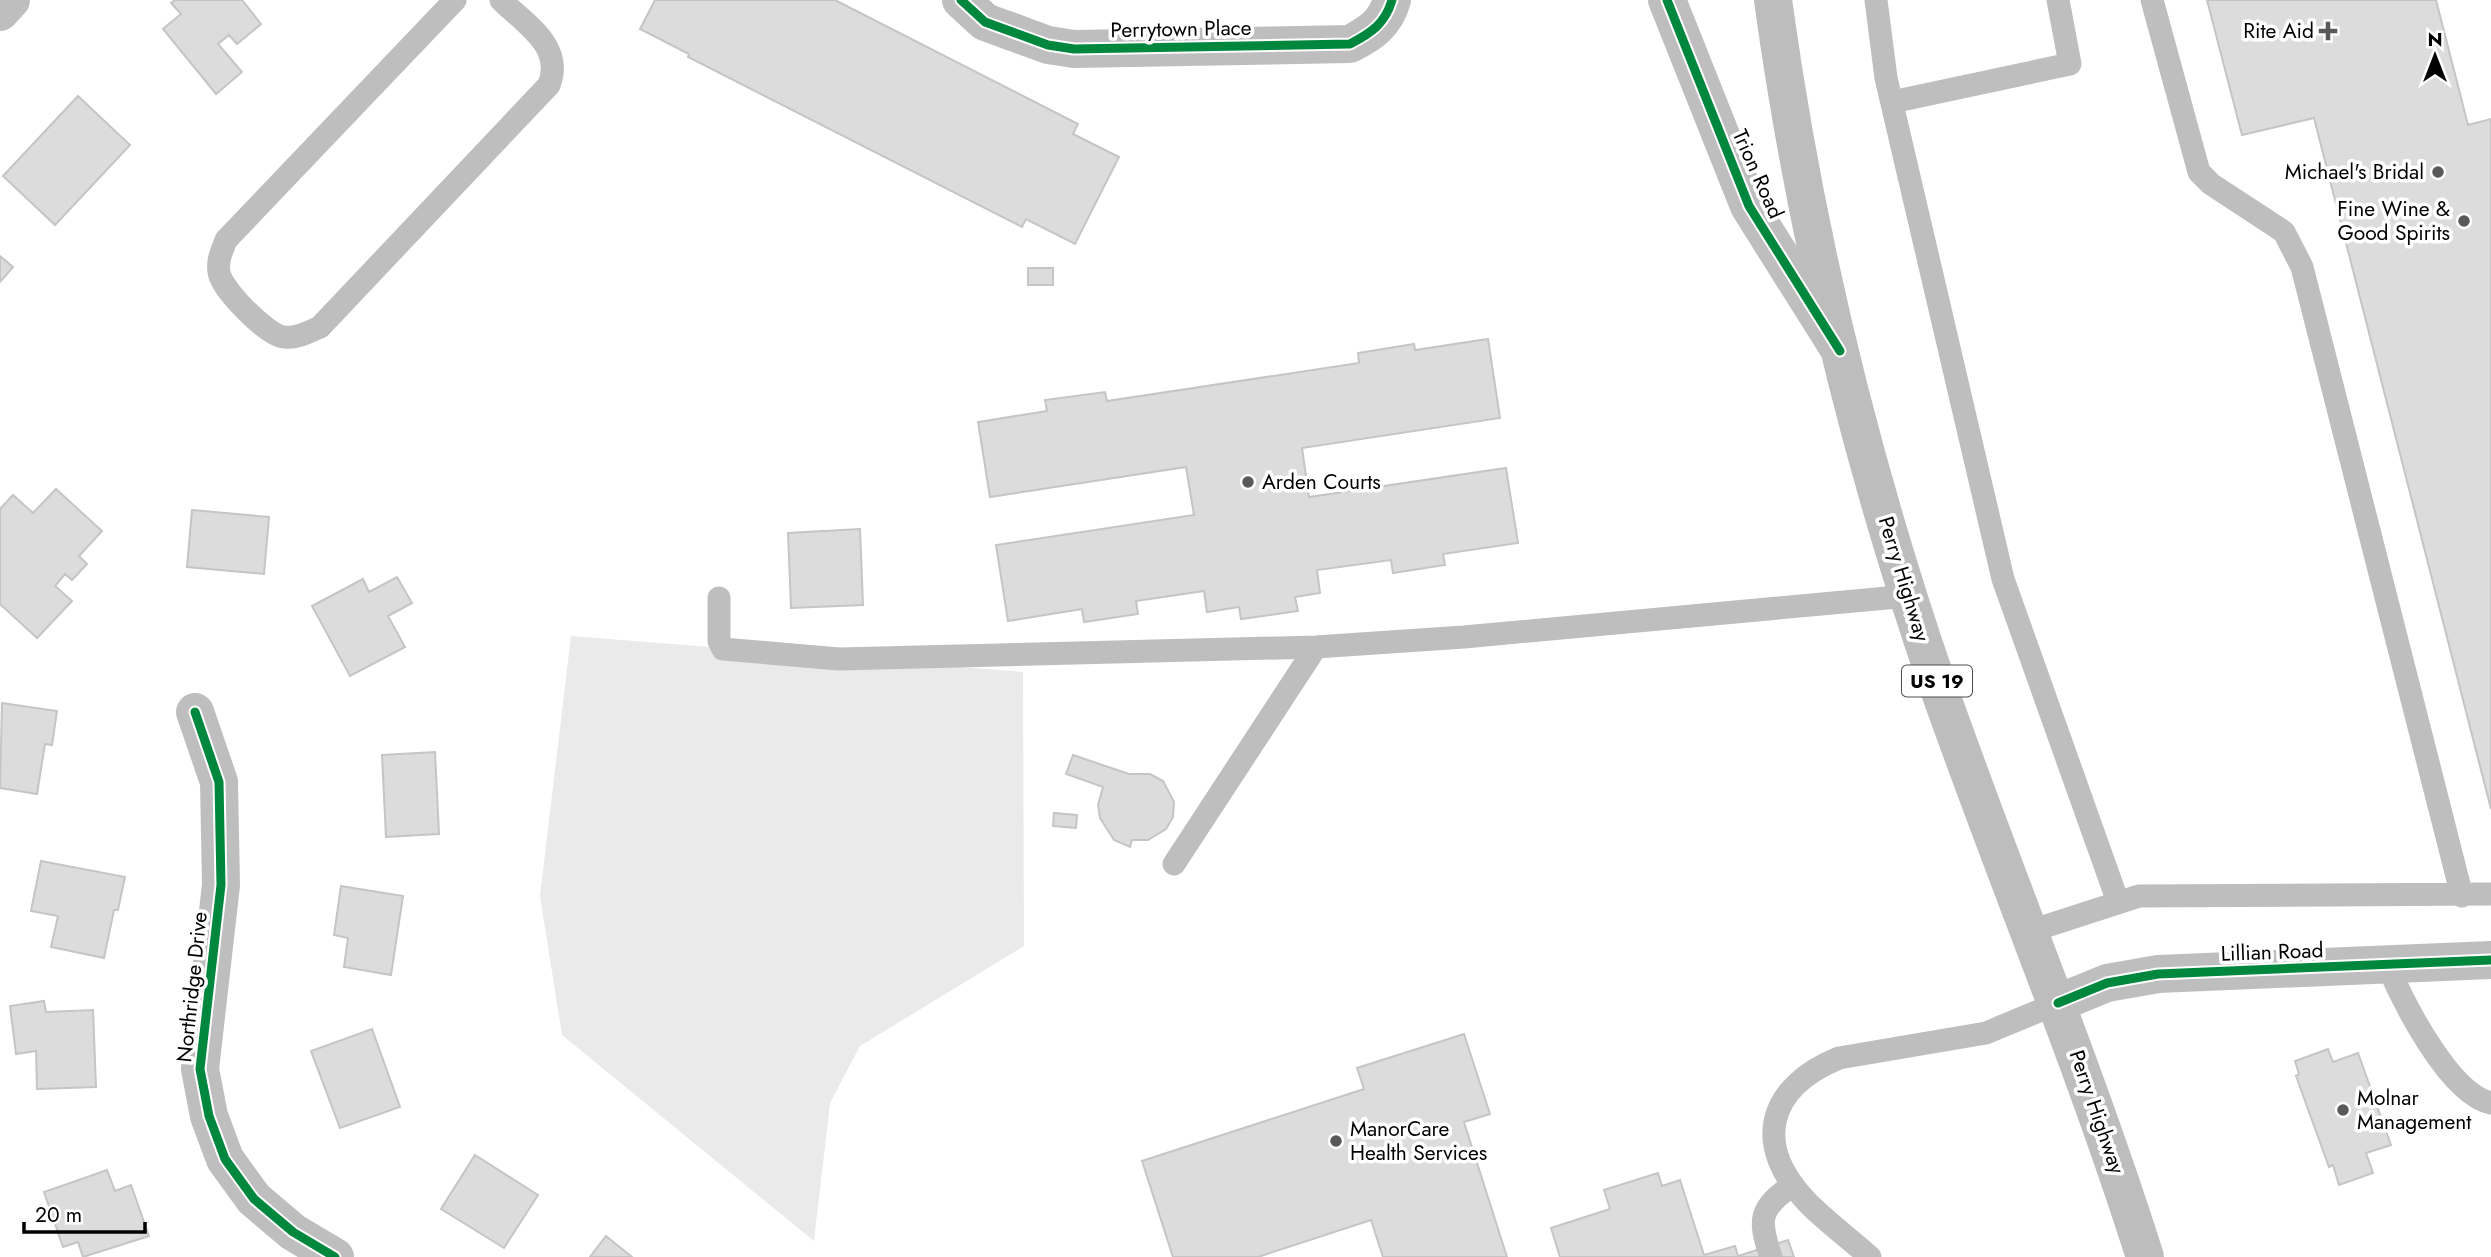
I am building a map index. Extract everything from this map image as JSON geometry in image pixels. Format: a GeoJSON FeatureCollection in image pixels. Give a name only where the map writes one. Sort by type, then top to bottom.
{"type":"FeatureCollection","features":[{"type":"Feature","properties":{"kind":"main road","name":"Perry Highway"},"geometry":{"type":"LineString","coordinates":[[1773,0],[1798,158],[1840,351],[1909,596],[1969,773],[2058,1003],[2145,1257]]}},
{"type":"Feature","properties":{"kind":"street"},"geometry":{"type":"LineString","coordinates":[[0,12],[11,0]]}},
{"type":"Feature","properties":{"kind":"street","name":"Perrytown Place"},"geometry":{"type":"LineString","coordinates":[[961,0],[985,22],[1048,45],[1074,49],[1349,44],[1372,33],[1387,16],[1392,0]]}},
{"type":"Feature","properties":{"kind":"street","name":"Trion Road"},"geometry":{"type":"LineString","coordinates":[[1667,0],[1749,206],[1840,351]]}},
{"type":"Feature","properties":{"kind":"street","name":"Northridge Drive"},"geometry":{"type":"LineString","coordinates":[[195,712],[219,782],[221,886],[200,1069],[209,1116],[225,1159],[254,1199],[293,1232],[335,1257]]}},
{"type":"Feature","properties":{"kind":"street","name":"Lillian Road"},"geometry":{"type":"LineString","coordinates":[[2058,1003],[2107,983],[2133,976],[2491,960]]}},
{"type":"Feature","properties":{"kind":"lane"},"geometry":{"type":"LineString","coordinates":[[455,0],[226,240],[219,258],[219,274],[226,288],[265,328],[283,337],[302,335],[320,327],[549,85],[554,70],[552,54],[544,42],[500,0]]}},
{"type":"Feature","properties":{"kind":"lane"},"geometry":{"type":"LineString","coordinates":[[1876,0],[1892,102],[2003,579],[2118,902]]}},
{"type":"Feature","properties":{"kind":"lane"},"geometry":{"type":"LineString","coordinates":[[1892,102],[2070,64],[2058,0]]}},
{"type":"Feature","properties":{"kind":"lane"},"geometry":{"type":"LineString","coordinates":[[2152,0],[2199,172],[2211,184],[2284,232],[2302,267],[2462,896]]}},
{"type":"Feature","properties":{"kind":"lane"},"geometry":{"type":"LineString","coordinates":[[719,598],[719,640],[726,651],[839,659],[1315,647],[1464,637],[1909,596]]}},
{"type":"Feature","properties":{"kind":"lane"},"geometry":{"type":"LineString","coordinates":[[1174,864],[1315,647]]}},
{"type":"Feature","properties":{"kind":"lane"},"geometry":{"type":"LineString","coordinates":[[2031,931],[2139,896],[2491,894]]}},
{"type":"Feature","properties":{"kind":"lane"},"geometry":{"type":"LineString","coordinates":[[2387,964],[2403,1002],[2449,1074],[2491,1102]]}},
{"type":"Feature","properties":{"kind":"lane"},"geometry":{"type":"LineString","coordinates":[[1870,1257],[1809,1204],[1793,1185],[1778,1156],[1774,1133],[1775,1114],[1786,1092],[1798,1079],[1839,1058],[1975,1035],[2058,1003]]}},
{"type":"Feature","properties":{"kind":"lane"},"geometry":{"type":"LineString","coordinates":[[1771,1257],[1762,1229],[1763,1213],[1774,1198],[1793,1185]]}},
{"type":"Feature","properties":{"kind":"shaded area"},"geometry":{"type":"Polygon","coordinates":[[[571,636],[1023,672],[1024,946],[860,1046],[830,1103],[814,1241],[562,1035],[540,896],[571,636]]]}},
{"type":"Feature","properties":{"kind":"building"},"geometry":{"type":"Polygon","coordinates":[[[175,0],[242,0],[261,24],[237,44],[229,35],[218,44],[242,72],[216,94],[163,29],[181,14],[171,3],[175,0]]]}},
{"type":"Feature","properties":{"kind":"building"},"geometry":{"type":"Polygon","coordinates":[[[655,0],[835,0],[1078,124],[1073,134],[1119,157],[1075,244],[1026,219],[1022,227],[688,57],[689,54],[640,29],[655,0]]]}},
{"type":"Feature","properties":{"kind":"building"},"geometry":{"type":"Polygon","coordinates":[[[2207,0],[2436,0],[2468,125],[2491,119],[2491,809],[2314,118],[2242,135],[2207,0]]]}},
{"type":"Feature","properties":{"kind":"building"},"geometry":{"type":"Polygon","coordinates":[[[78,96],[130,145],[55,225],[3,176],[78,96]]]}},
{"type":"Feature","properties":{"kind":"building"},"geometry":{"type":"Polygon","coordinates":[[[0,256],[13,267],[0,282],[0,256]]]}},
{"type":"Feature","properties":{"kind":"building"},"geometry":{"type":"Polygon","coordinates":[[[1028,268],[1053,268],[1053,285],[1028,285],[1028,268]]]}},
{"type":"Feature","properties":{"kind":"building","name":"Arden Courts"},"geometry":{"type":"Polygon","coordinates":[[[1488,339],[1500,418],[1302,448],[1309,497],[1506,468],[1518,543],[1443,554],[1445,565],[1393,573],[1391,560],[1317,570],[1320,593],[1295,597],[1298,611],[1241,619],[1239,607],[1207,612],[1204,591],[1136,601],[1138,614],[1084,622],[1082,609],[1008,621],[996,545],[1194,515],[1186,467],[990,497],[978,422],[1047,411],[1045,400],[1105,392],[1107,401],[1359,363],[1358,353],[1414,344],[1415,350],[1488,339]]]}},
{"type":"Feature","properties":{"kind":"building"},"geometry":{"type":"Polygon","coordinates":[[[56,489],[102,531],[79,556],[87,564],[72,580],[65,574],[55,586],[72,601],[37,638],[0,604],[0,509],[13,495],[33,513],[56,489]]]}},
{"type":"Feature","properties":{"kind":"building"},"geometry":{"type":"Polygon","coordinates":[[[192,510],[269,517],[264,574],[187,567],[192,510]]]}},
{"type":"Feature","properties":{"kind":"building"},"geometry":{"type":"Polygon","coordinates":[[[860,529],[863,605],[791,608],[788,533],[860,529]]]}},
{"type":"Feature","properties":{"kind":"building"},"geometry":{"type":"Polygon","coordinates":[[[397,577],[412,603],[388,616],[405,647],[350,676],[312,606],[363,579],[369,592],[397,577]]]}},
{"type":"Feature","properties":{"kind":"building"},"geometry":{"type":"Polygon","coordinates":[[[2,703],[57,711],[52,745],[45,744],[37,794],[0,788],[2,703]]]}},
{"type":"Feature","properties":{"kind":"building"},"geometry":{"type":"Polygon","coordinates":[[[435,752],[439,834],[386,837],[382,755],[435,752]]]}},
{"type":"Feature","properties":{"kind":"building"},"geometry":{"type":"Polygon","coordinates":[[[1073,755],[1129,774],[1150,774],[1163,781],[1174,802],[1173,817],[1166,829],[1148,840],[1132,840],[1130,847],[1114,840],[1100,818],[1098,805],[1103,787],[1066,774],[1073,755]]]}},
{"type":"Feature","properties":{"kind":"building"},"geometry":{"type":"Polygon","coordinates":[[[1054,813],[1077,815],[1076,828],[1053,826],[1054,813]]]}},
{"type":"Feature","properties":{"kind":"building"},"geometry":{"type":"Polygon","coordinates":[[[41,861],[125,877],[118,910],[114,910],[104,958],[51,947],[58,916],[31,911],[41,861]]]}},
{"type":"Feature","properties":{"kind":"building"},"geometry":{"type":"Polygon","coordinates":[[[341,886],[403,896],[391,975],[344,967],[348,938],[334,935],[341,886]]]}},
{"type":"Feature","properties":{"kind":"building"},"geometry":{"type":"Polygon","coordinates":[[[44,1001],[46,1012],[93,1010],[96,1087],[37,1089],[36,1051],[16,1054],[10,1006],[44,1001]]]}},
{"type":"Feature","properties":{"kind":"building"},"geometry":{"type":"Polygon","coordinates":[[[372,1029],[400,1107],[340,1128],[311,1051],[372,1029]]]}},
{"type":"Feature","properties":{"kind":"building","name":"ManorCare Health Services"},"geometry":{"type":"Polygon","coordinates":[[[1464,1034],[1490,1114],[1464,1122],[1507,1257],[1383,1257],[1371,1220],[1258,1257],[1173,1257],[1142,1161],[1364,1089],[1357,1068],[1464,1034]]]}},
{"type":"Feature","properties":{"kind":"building","name":"Molnar Management"},"geometry":{"type":"Polygon","coordinates":[[[2328,1049],[2333,1062],[2358,1053],[2391,1145],[2366,1153],[2373,1173],[2339,1185],[2333,1165],[2329,1167],[2296,1076],[2299,1074],[2295,1061],[2328,1049]]]}},
{"type":"Feature","properties":{"kind":"building"},"geometry":{"type":"Polygon","coordinates":[[[475,1155],[538,1195],[504,1248],[441,1209],[475,1155]]]}},
{"type":"Feature","properties":{"kind":"building"},"geometry":{"type":"Polygon","coordinates":[[[107,1170],[115,1191],[131,1185],[149,1236],[83,1257],[78,1242],[63,1247],[44,1192],[107,1170]]]}},
{"type":"Feature","properties":{"kind":"building"},"geometry":{"type":"Polygon","coordinates":[[[1658,1173],[1662,1186],[1680,1180],[1704,1255],[1735,1246],[1738,1256],[1788,1240],[1794,1257],[1560,1257],[1551,1228],[1610,1209],[1604,1190],[1658,1173]]]}},
{"type":"Feature","properties":{"kind":"building"},"geometry":{"type":"Polygon","coordinates":[[[606,1236],[632,1257],[590,1257],[606,1236]]]}},
{"type":"Feature","properties":{"kind":"cycle path"},"geometry":{"type":"LineString","coordinates":[[961,0],[985,22],[1048,45],[1074,49],[1350,44],[1376,27],[1392,0]]}},
{"type":"Feature","properties":{"kind":"cycle path"},"geometry":{"type":"LineString","coordinates":[[1667,0],[1749,206],[1840,351]]}},
{"type":"Feature","properties":{"kind":"cycle path"},"geometry":{"type":"LineString","coordinates":[[195,712],[219,782],[221,885],[200,1069],[209,1116],[225,1159],[254,1199],[293,1232],[335,1257]]}},
{"type":"Feature","properties":{"kind":"cycle path"},"geometry":{"type":"LineString","coordinates":[[2058,1003],[2107,983],[2158,974],[2491,960]]}},
{"type":"Feature","properties":{"kind":"place","name":"Rite Aid"},"geometry":{"type":"Point","coordinates":[2328,31]}},
{"type":"Feature","properties":{"kind":"place","name":"Michael's Bridal"},"geometry":{"type":"Point","coordinates":[2438,172]}},
{"type":"Feature","properties":{"kind":"place","name":"Fine Wine & Good Spirits"},"geometry":{"type":"Point","coordinates":[2464,221]}},
{"type":"Feature","properties":{"kind":"place","name":"Arden Courts"},"geometry":{"type":"Point","coordinates":[1248,482]}},
{"type":"Feature","properties":{"kind":"place","name":"Molnar Management"},"geometry":{"type":"Point","coordinates":[2343,1110]}},
{"type":"Feature","properties":{"kind":"place","name":"ManorCare Health Services"},"geometry":{"type":"Point","coordinates":[1336,1141]}}]}
